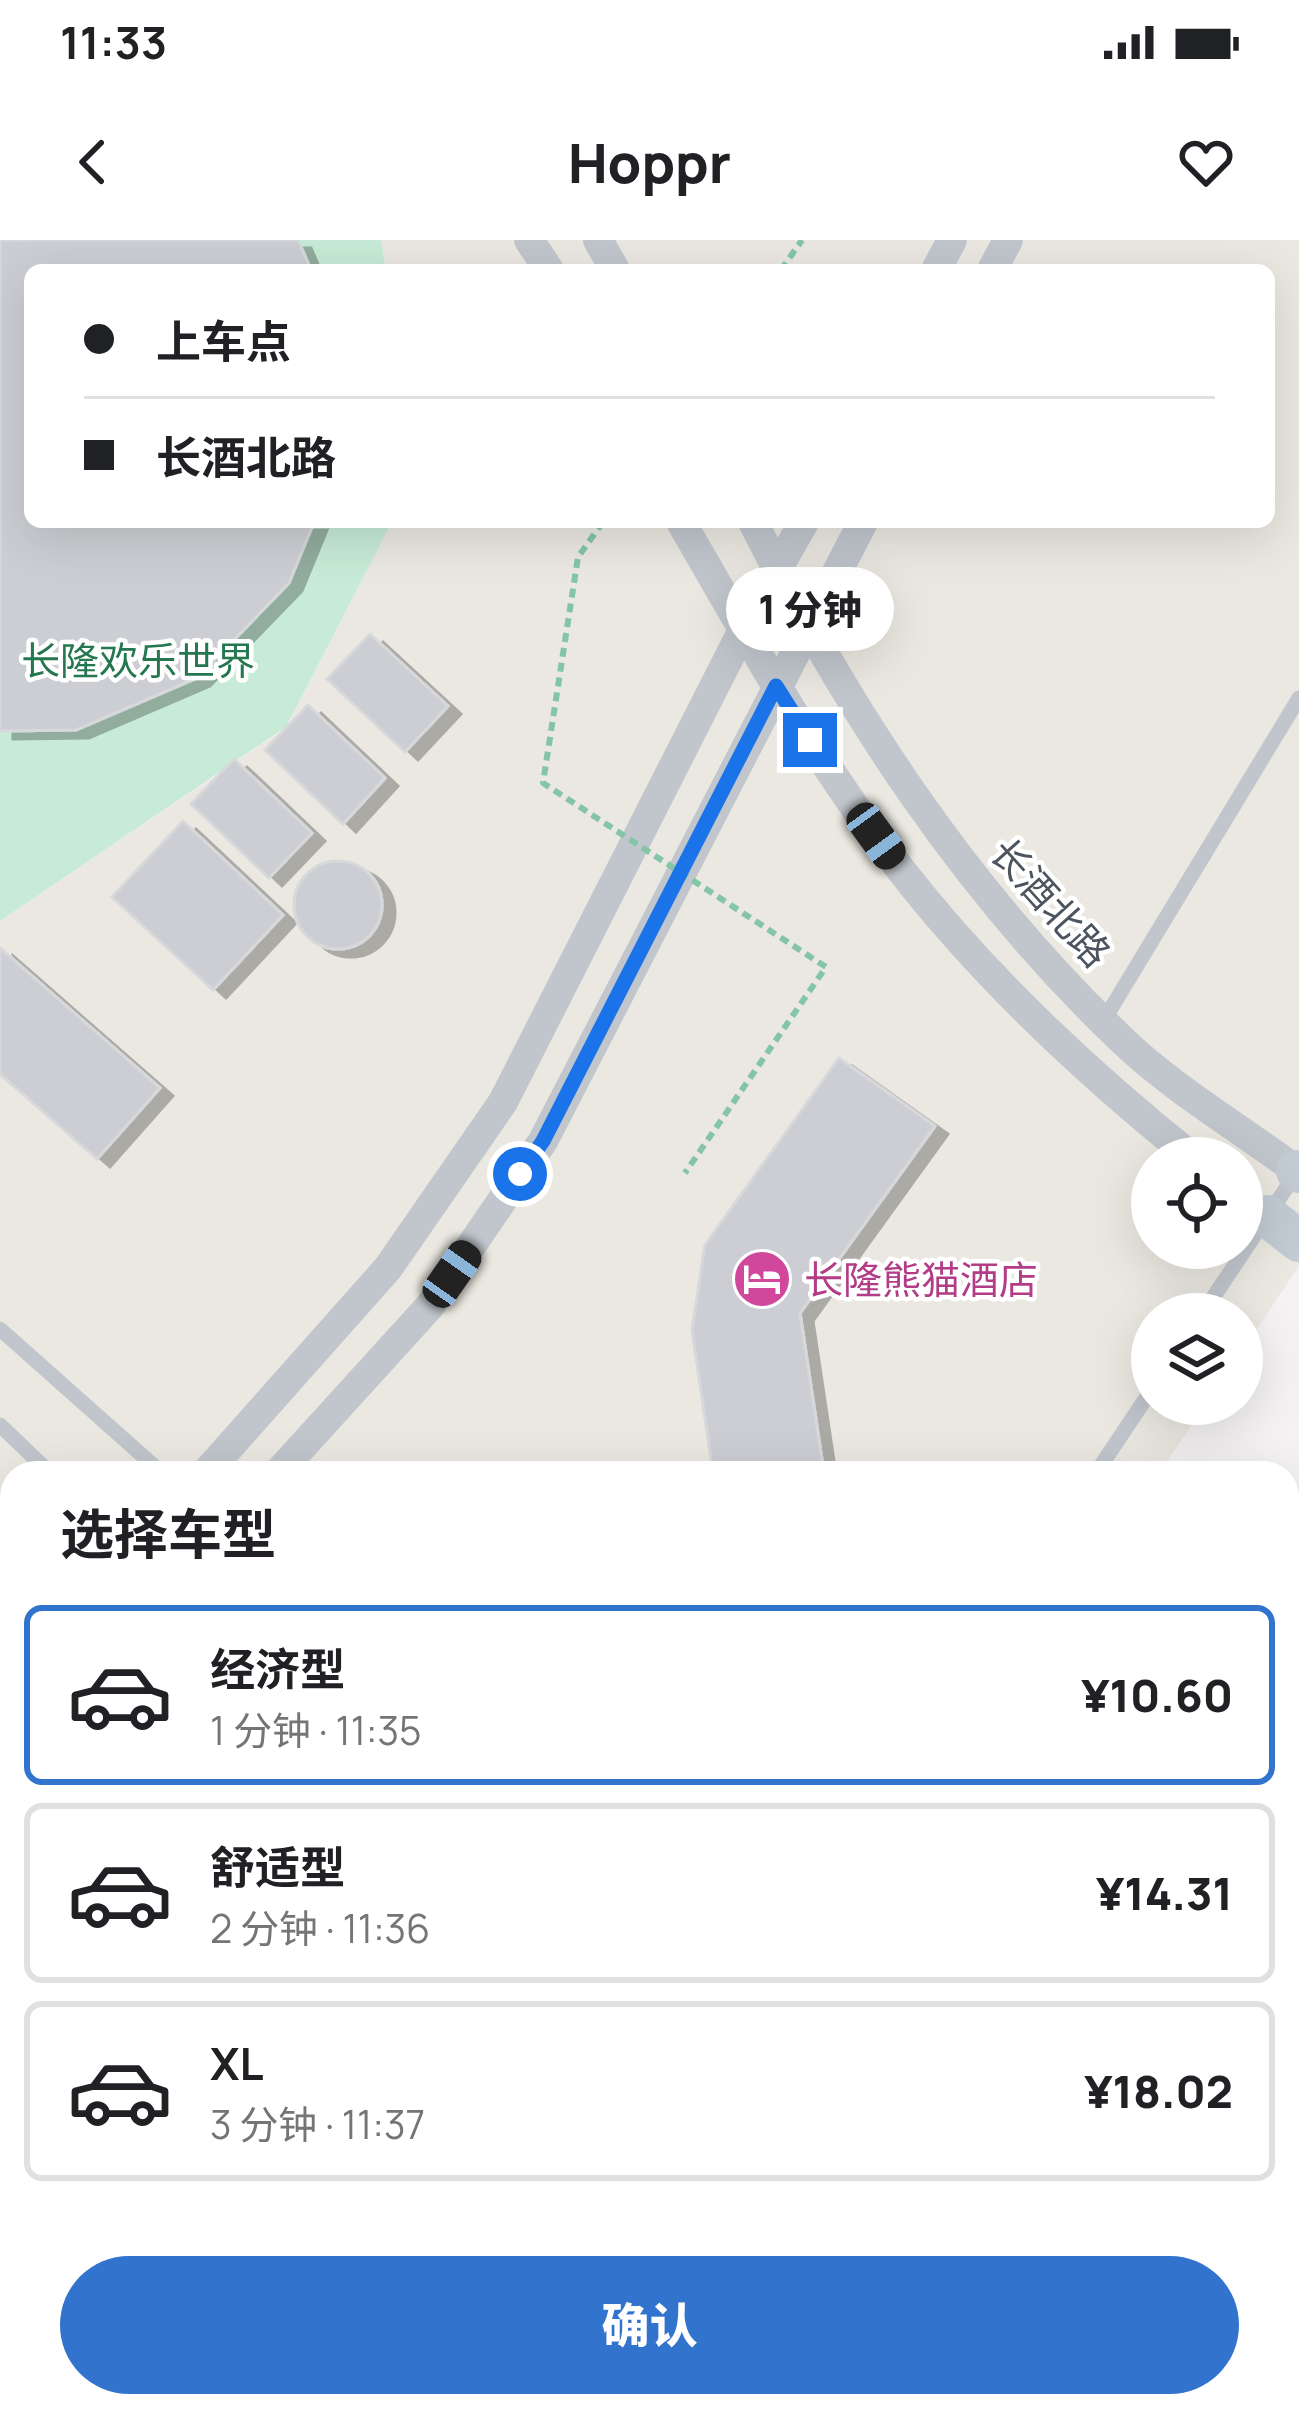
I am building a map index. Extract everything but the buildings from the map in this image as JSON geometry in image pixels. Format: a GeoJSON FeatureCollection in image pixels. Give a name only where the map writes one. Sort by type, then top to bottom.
{"type":"FeatureCollection","features":[{"type":"Feature","properties":{"kind":"street"},"geometry":{"type":"LineString","coordinates":[[684,528],[776,686],[902,872],[980,962],[1102,1083],[1168,1137]]}},
{"type":"Feature","properties":{"kind":"street","name":"长酒北路"},"geometry":{"type":"LineString","coordinates":[[756,528],[807,630],[926,819],[1123,1041],[1298,1171]]}},
{"type":"Feature","properties":{"kind":"street"},"geometry":{"type":"LineString","coordinates":[[217,1461],[388,1268],[503,1102],[743,630],[801,528]]}},
{"type":"Feature","properties":{"kind":"street"},"geometry":{"type":"LineString","coordinates":[[289,1461],[429,1307],[543,1141],[860,528]]}},
{"type":"Feature","properties":{"kind":"lane"},"geometry":{"type":"LineString","coordinates":[[1104,1020],[1299,698]]}},
{"type":"Feature","properties":{"kind":"lane"},"geometry":{"type":"LineString","coordinates":[[1217,1293],[1298,1171]]}},
{"type":"Feature","properties":{"kind":"lane"},"geometry":{"type":"LineString","coordinates":[[0,1329],[148,1461]]}},
{"type":"Feature","properties":{"kind":"lane"},"geometry":{"type":"LineString","coordinates":[[1104,1461],[1131,1420]]}},
{"type":"Feature","properties":{"kind":"lane"},"geometry":{"type":"LineString","coordinates":[[0,1425],[38,1461]]}},
{"type":"Feature","properties":{"kind":"path"},"geometry":{"type":"LineString","coordinates":[[599,528],[578,557],[543,783],[826,967],[685,1173]]}},
{"type":"Feature","properties":{"kind":"shaded area"},"geometry":{"type":"Polygon","coordinates":[[[381,240],[1299,240],[1299,1266],[1263,1320],[1263,1293],[1131,1293],[1131,1425],[1192,1425],[1167,1461],[0,1461],[0,921],[286,728],[389,528],[1275,528],[1275,264],[385,264],[381,240]]]}},
{"type":"Feature","properties":{"kind":"green space","name":"长隆欢乐世界"},"geometry":{"type":"Polygon","coordinates":[[[0,240],[381,240],[385,264],[24,264],[24,528],[389,528],[286,727],[0,921],[0,240]]]}},
{"type":"Feature","properties":{"kind":"place","name":"长隆熊猫酒店"},"geometry":{"type":"Point","coordinates":[762,1279]}},
{"type":"Feature","properties":{"kind":"route"},"geometry":{"type":"LineString","coordinates":[[520,1174],[543,1141],[776,686],[810,740]]}}]}
